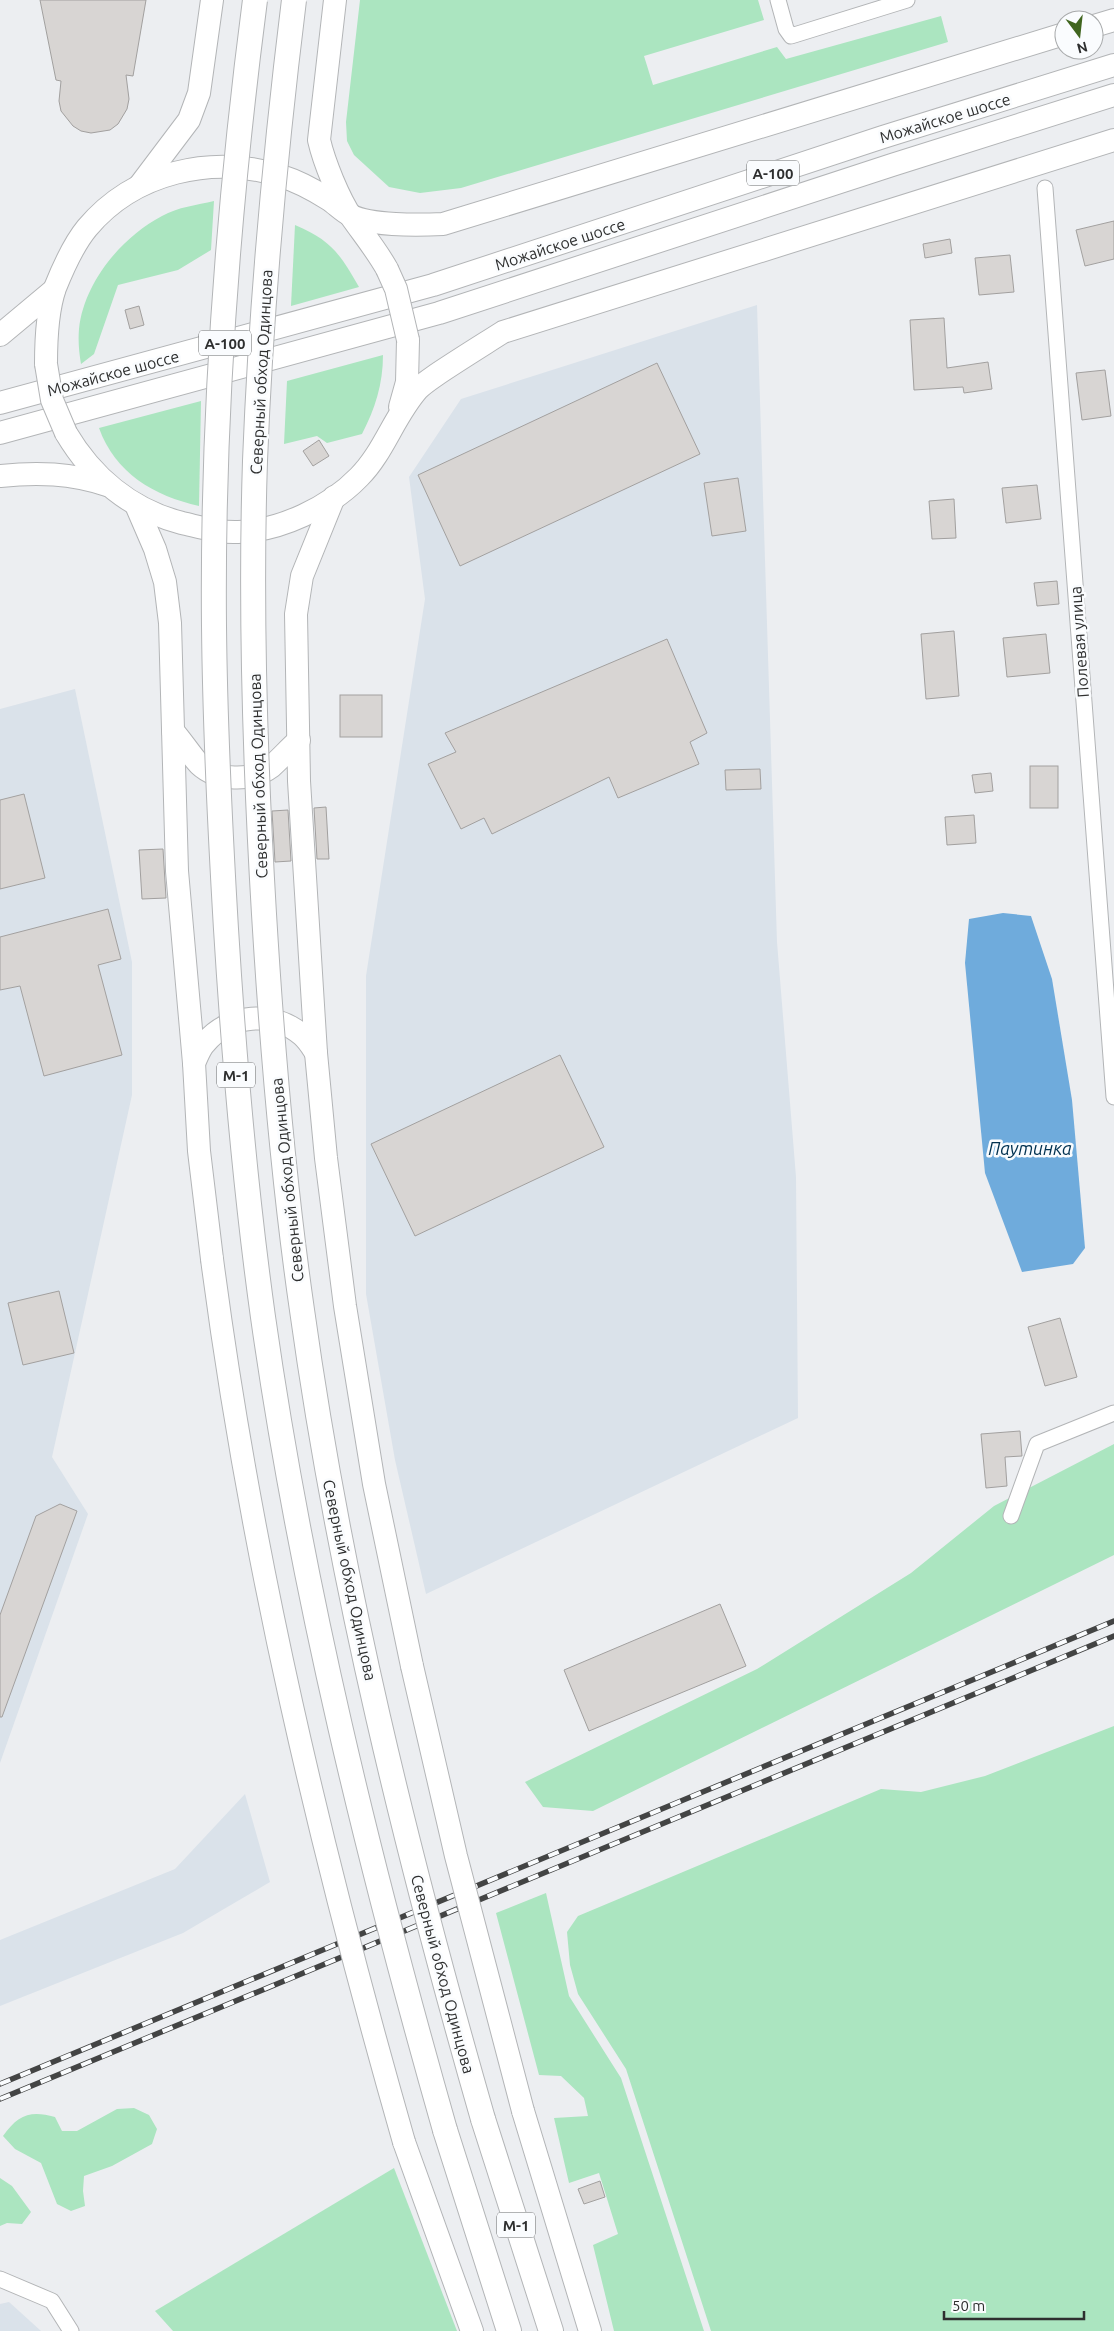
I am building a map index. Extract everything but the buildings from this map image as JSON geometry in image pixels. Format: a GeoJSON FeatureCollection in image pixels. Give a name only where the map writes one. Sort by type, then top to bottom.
{"type":"FeatureCollection","features":[{"type":"Feature","properties":{"kind":"highway","name":"М-1"},"geometry":{"type":"LineString","coordinates":[[255,0],[228,245],[216,460],[214,623],[217,785],[242,1149],[266,1338],[290,1484],[323,1649],[376,1876],[445,2130],[509,2331]]}},
{"type":"Feature","properties":{"kind":"highway","name":"Северный обход Одинцова"},"geometry":{"type":"LineString","coordinates":[[294,0],[268,248],[255,462],[253,622],[256,793],[280,1137],[302,1312],[329,1478],[361,1641],[414,1866],[448,1996],[483,2119],[551,2331]]}},
{"type":"Feature","properties":{"kind":"main road"},"geometry":{"type":"LineString","coordinates":[[139,187],[189,120],[199,93],[212,0]]}},
{"type":"Feature","properties":{"kind":"main road"},"geometry":{"type":"LineString","coordinates":[[335,0],[319,140],[322,156],[351,216],[374,246],[396,289],[408,340],[407,382],[398,415]]}},
{"type":"Feature","properties":{"kind":"main road"},"geometry":{"type":"LineString","coordinates":[[1054,37],[444,224],[408,226],[351,216],[328,199],[303,185],[281,176],[251,169],[215,166],[187,169],[162,176],[139,187],[111,205],[87,229],[69,256],[54,290],[46,340],[46,364],[52,400],[66,433],[80,457],[109,485],[136,505],[172,520],[206,529],[237,532],[272,526],[300,516],[334,497],[360,476],[380,448],[398,415],[419,388],[460,358],[503,332],[1114,140]]}},
{"type":"Feature","properties":{"kind":"main road","name":"Можайское шоссе"},"geometry":{"type":"LineString","coordinates":[[0,403],[433,285],[883,137],[1114,65]]}},
{"type":"Feature","properties":{"kind":"main road","name":"Можайское шоссе"},"geometry":{"type":"LineString","coordinates":[[0,433],[439,313],[892,165],[1114,95]]}},
{"type":"Feature","properties":{"kind":"main road"},"geometry":{"type":"LineString","coordinates":[[0,335],[54,290]]}},
{"type":"Feature","properties":{"kind":"main road"},"geometry":{"type":"LineString","coordinates":[[0,476],[38,472],[86,478],[109,485]]}},
{"type":"Feature","properties":{"kind":"main road"},"geometry":{"type":"LineString","coordinates":[[334,497],[316,538],[300,585],[296,614],[299,740],[316,1053],[326,1158],[345,1306],[374,1484],[404,1632],[456,1856],[523,2111],[590,2331]]}},
{"type":"Feature","properties":{"kind":"main road"},"geometry":{"type":"LineString","coordinates":[[136,505],[155,549],[166,586],[170,623],[177,871],[194,1063],[198,1151],[212,1259],[250,1506],[281,1659],[334,1886],[404,2142],[472,2331]]}},
{"type":"Feature","properties":{"kind":"main road"},"geometry":{"type":"LineString","coordinates":[[173,731],[199,764],[216,774],[241,778],[262,772],[299,740]]}},
{"type":"Feature","properties":{"kind":"main road"},"geometry":{"type":"LineString","coordinates":[[194,1063],[204,1044],[220,1028],[241,1020],[263,1018],[284,1023],[303,1035],[316,1053]]}},
{"type":"Feature","properties":{"kind":"street"},"geometry":{"type":"LineString","coordinates":[[778,0],[786,29],[791,36],[907,0]]}},
{"type":"Feature","properties":{"kind":"street","name":"Полевая улица"},"geometry":{"type":"LineString","coordinates":[[1045,188],[1114,1097]]}},
{"type":"Feature","properties":{"kind":"street"},"geometry":{"type":"LineString","coordinates":[[1011,1516],[1037,1444],[1114,1413]]}},
{"type":"Feature","properties":{"kind":"street"},"geometry":{"type":"LineString","coordinates":[[0,2280],[52,2301],[71,2331]]}},
{"type":"Feature","properties":{"kind":"shaded area"},"geometry":{"type":"Polygon","coordinates":[[[757,305],[777,942],[796,1177],[798,1418],[426,1594],[395,1460],[366,1294],[366,976],[425,599],[409,477],[461,399],[757,305]]]}},
{"type":"Feature","properties":{"kind":"shaded area"},"geometry":{"type":"Polygon","coordinates":[[[75,689],[132,962],[132,1095],[52,1457],[88,1514],[0,1763],[0,709],[75,689]]]}},
{"type":"Feature","properties":{"kind":"shaded area"},"geometry":{"type":"Polygon","coordinates":[[[245,1794],[270,1882],[183,1933],[0,2006],[0,1940],[175,1869],[245,1794]]]}},
{"type":"Feature","properties":{"kind":"shaded area"},"geometry":{"type":"Polygon","coordinates":[[[9,2302],[41,2331],[0,2331],[0,2304],[9,2302]]]}},
{"type":"Feature","properties":{"kind":"green space"},"geometry":{"type":"Polygon","coordinates":[[[360,0],[758,0],[764,20],[644,56],[653,85],[777,47],[786,59],[941,16],[948,42],[461,188],[420,193],[389,187],[354,155],[347,141],[346,122],[360,0]]]}},
{"type":"Feature","properties":{"kind":"green space"},"geometry":{"type":"Polygon","coordinates":[[[214,201],[211,250],[178,270],[118,285],[94,354],[81,364],[79,329],[82,312],[88,294],[107,263],[133,236],[162,216],[181,208],[214,201]]]}},
{"type":"Feature","properties":{"kind":"green space"},"geometry":{"type":"Polygon","coordinates":[[[295,225],[318,236],[333,249],[359,287],[291,306],[295,225]]]}},
{"type":"Feature","properties":{"kind":"green space"},"geometry":{"type":"Polygon","coordinates":[[[383,355],[382,376],[377,396],[362,434],[327,443],[317,436],[284,444],[287,381],[383,355]]]}},
{"type":"Feature","properties":{"kind":"green space"},"geometry":{"type":"Polygon","coordinates":[[[201,401],[199,506],[167,496],[138,480],[115,458],[99,428],[201,401]]]}},
{"type":"Feature","properties":{"kind":"green space"},"geometry":{"type":"Polygon","coordinates":[[[1114,1444],[1114,1555],[593,1811],[543,1807],[525,1782],[757,1669],[911,1573],[994,1506],[1114,1444]]]}},
{"type":"Feature","properties":{"kind":"green space"},"geometry":{"type":"Polygon","coordinates":[[[1114,1726],[1114,2331],[711,2331],[626,2069],[578,1994],[570,1965],[567,1932],[578,1916],[881,1789],[921,1792],[985,1776],[1114,1726]]]}},
{"type":"Feature","properties":{"kind":"green space"},"geometry":{"type":"Polygon","coordinates":[[[546,1893],[569,1996],[621,2078],[704,2331],[614,2331],[593,2245],[618,2234],[599,2173],[569,2183],[554,2118],[588,2116],[584,2098],[561,2076],[539,2075],[496,1913],[546,1893]]]}},
{"type":"Feature","properties":{"kind":"green space"},"geometry":{"type":"Polygon","coordinates":[[[134,2108],[149,2115],[157,2129],[152,2144],[112,2166],[84,2176],[85,2206],[71,2211],[57,2204],[41,2163],[15,2149],[3,2136],[19,2119],[32,2114],[55,2117],[62,2131],[77,2131],[117,2109],[134,2108]]]}},
{"type":"Feature","properties":{"kind":"green space"},"geometry":{"type":"Polygon","coordinates":[[[394,2168],[457,2331],[173,2331],[155,2311],[394,2168]]]}},
{"type":"Feature","properties":{"kind":"green space"},"geometry":{"type":"Polygon","coordinates":[[[0,2178],[12,2186],[31,2212],[22,2224],[7,2223],[0,2226],[0,2178]]]}},
{"type":"Feature","properties":{"kind":"water","name":"Паутинка"},"geometry":{"type":"Polygon","coordinates":[[[1003,913],[1031,916],[1052,979],[1072,1100],[1085,1248],[1073,1264],[1022,1272],[985,1173],[965,963],[969,919],[1003,913]]]}},
{"type":"Feature","properties":{"kind":"railway"},"geometry":{"type":"LineString","coordinates":[[0,2084],[1114,1621]]}},
{"type":"Feature","properties":{"kind":"railway"},"geometry":{"type":"LineString","coordinates":[[0,2099],[1114,1636]]}}]}
